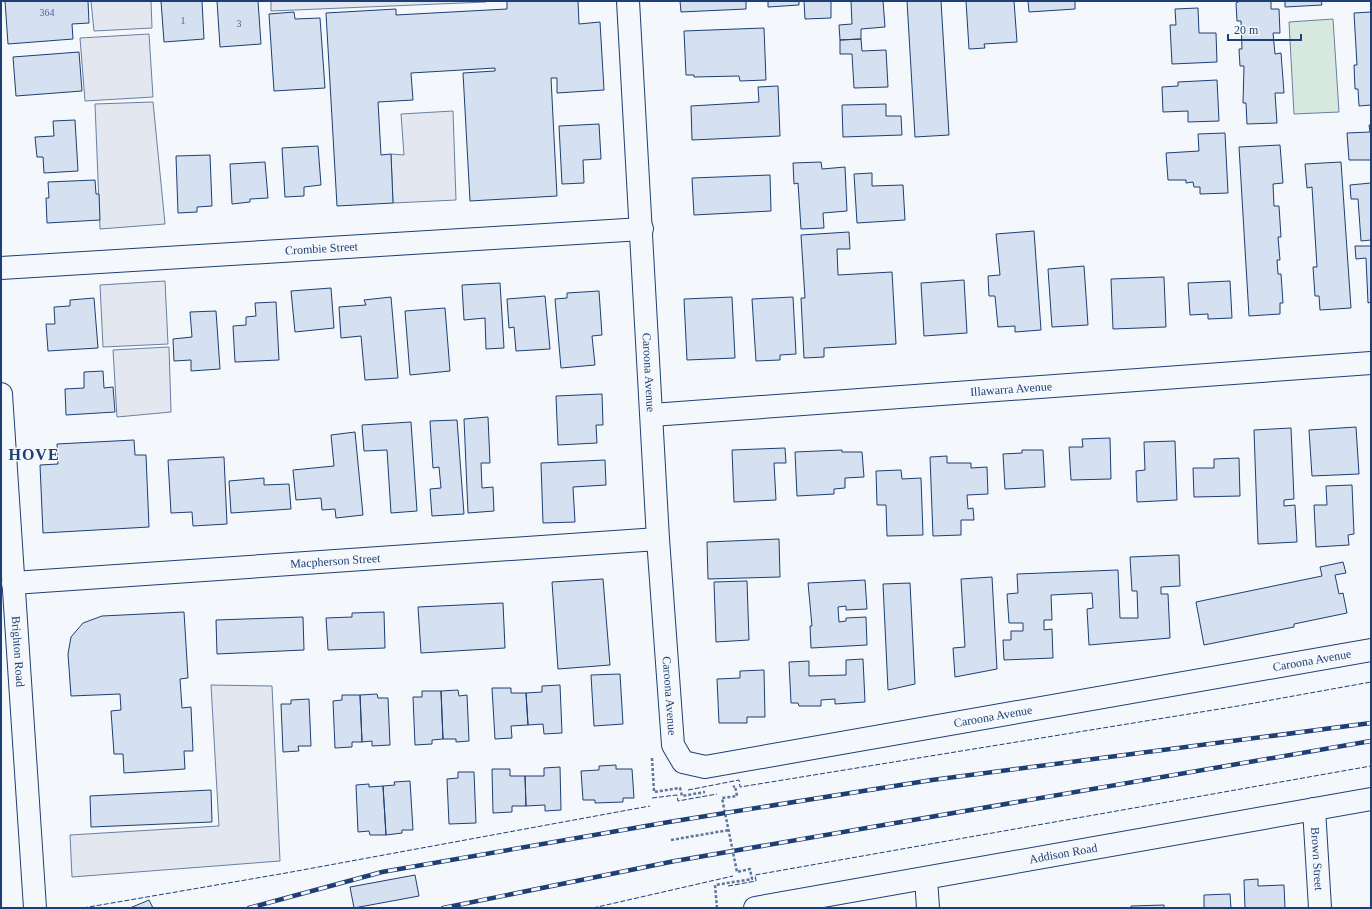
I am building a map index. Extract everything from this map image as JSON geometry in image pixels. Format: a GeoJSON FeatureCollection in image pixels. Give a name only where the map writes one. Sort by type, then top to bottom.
{"type":"FeatureCollection","features":[{"type":"Feature","properties":{"kind":"street","name":"Caroona Avenue"},"geometry":{"type":"LineString","coordinates":[[628,1],[642,229],[658,539],[673,745],[683,762],[705,767],[1371,650]]}},
{"type":"Feature","properties":{"kind":"street","name":"Crombie Street"},"geometry":{"type":"LineString","coordinates":[[1,268],[642,229]]}},
{"type":"Feature","properties":{"kind":"street","name":"Illawarra Avenue"},"geometry":{"type":"LineString","coordinates":[[652,414],[1371,363]]}},
{"type":"Feature","properties":{"kind":"street","name":"Brighton Road"},"geometry":{"type":"LineString","coordinates":[[1,394],[35,908]]}},
{"type":"Feature","properties":{"kind":"street","name":"Macpherson Street"},"geometry":{"type":"LineString","coordinates":[[14,583],[658,539]]}},
{"type":"Feature","properties":{"kind":"street","name":"Addison Road"},"geometry":{"type":"LineString","coordinates":[[755,908],[1371,799]]}},
{"type":"Feature","properties":{"kind":"street","name":"Brown Street"},"geometry":{"type":"LineString","coordinates":[[1314,809],[1320,908]]}},
{"type":"Feature","properties":{"kind":"street"},"geometry":{"type":"LineString","coordinates":[[926,878],[928,908]]}},
{"type":"Feature","properties":{"kind":"path"},"geometry":{"type":"LineString","coordinates":[[652,751],[654,792],[680,788],[682,796],[712,790]]}},
{"type":"Feature","properties":{"kind":"path"},"geometry":{"type":"LineString","coordinates":[[717,908],[715,885],[752,879],[750,869],[737,872],[722,798],[737,796],[735,786],[728,788]]}},
{"type":"Feature","properties":{"kind":"path"},"geometry":{"type":"LineString","coordinates":[[671,840],[728,830]]}},
{"type":"Feature","properties":{"kind":"shaded area"},"geometry":{"type":"Polygon","coordinates":[[[91,1],[151,1],[152,28],[94,31],[91,1]]]}},
{"type":"Feature","properties":{"kind":"shaded area"},"geometry":{"type":"Polygon","coordinates":[[[271,1],[486,1],[486,2],[271,11],[271,1]]]}},
{"type":"Feature","properties":{"kind":"shaded area"},"geometry":{"type":"Polygon","coordinates":[[[1333,19],[1339,112],[1294,114],[1289,22],[1333,19]]]}},
{"type":"Feature","properties":{"kind":"shaded area"},"geometry":{"type":"Polygon","coordinates":[[[149,34],[153,97],[85,101],[80,38],[149,34]]]}},
{"type":"Feature","properties":{"kind":"shaded area"},"geometry":{"type":"Polygon","coordinates":[[[153,102],[165,224],[100,229],[95,104],[153,102]]]}},
{"type":"Feature","properties":{"kind":"shaded area"},"geometry":{"type":"Polygon","coordinates":[[[453,111],[456,200],[393,203],[391,154],[404,155],[401,114],[453,111]]]}},
{"type":"Feature","properties":{"kind":"shaded area"},"geometry":{"type":"Polygon","coordinates":[[[165,281],[168,344],[103,347],[100,285],[165,281]]]}},
{"type":"Feature","properties":{"kind":"shaded area"},"geometry":{"type":"Polygon","coordinates":[[[169,347],[171,412],[117,417],[113,350],[169,347]]]}},
{"type":"Feature","properties":{"kind":"shaded area"},"geometry":{"type":"Polygon","coordinates":[[[211,685],[272,686],[280,861],[72,877],[70,835],[219,826],[211,685]]]}},
{"type":"Feature","properties":{"kind":"building"},"geometry":{"type":"Polygon","coordinates":[[[5,1],[88,1],[89,23],[72,24],[73,39],[8,44],[5,1]]]}},
{"type":"Feature","properties":{"kind":"building"},"geometry":{"type":"Polygon","coordinates":[[[161,1],[202,1],[204,39],[164,42],[161,1]]]}},
{"type":"Feature","properties":{"kind":"building"},"geometry":{"type":"Polygon","coordinates":[[[217,1],[258,1],[261,44],[220,47],[217,1]]]}},
{"type":"Feature","properties":{"kind":"building"},"geometry":{"type":"Polygon","coordinates":[[[507,1],[578,1],[579,24],[600,22],[604,90],[557,93],[557,78],[551,78],[557,196],[470,201],[463,73],[495,71],[495,68],[411,73],[413,100],[378,102],[381,155],[391,154],[393,203],[337,206],[326,13],[396,9],[396,15],[507,9],[507,1]]]}},
{"type":"Feature","properties":{"kind":"building"},"geometry":{"type":"Polygon","coordinates":[[[680,1],[746,1],[746,9],[681,12],[680,1]]]}},
{"type":"Feature","properties":{"kind":"building"},"geometry":{"type":"Polygon","coordinates":[[[768,1],[799,1],[799,5],[768,7],[768,1]]]}},
{"type":"Feature","properties":{"kind":"building"},"geometry":{"type":"Polygon","coordinates":[[[804,1],[831,1],[831,18],[805,19],[804,1]]]}},
{"type":"Feature","properties":{"kind":"building"},"geometry":{"type":"Polygon","coordinates":[[[851,1],[883,1],[885,27],[861,29],[861,39],[840,40],[839,25],[852,24],[851,1]]]}},
{"type":"Feature","properties":{"kind":"building"},"geometry":{"type":"Polygon","coordinates":[[[907,1],[941,1],[949,135],[915,137],[907,1]]]}},
{"type":"Feature","properties":{"kind":"building"},"geometry":{"type":"Polygon","coordinates":[[[966,1],[1014,1],[1017,42],[984,44],[985,48],[969,49],[966,1]]]}},
{"type":"Feature","properties":{"kind":"building"},"geometry":{"type":"Polygon","coordinates":[[[1028,1],[1075,1],[1075,9],[1029,12],[1028,1]]]}},
{"type":"Feature","properties":{"kind":"building"},"geometry":{"type":"Polygon","coordinates":[[[1240,1],[1271,1],[1271,9],[1279,9],[1280,33],[1273,33],[1275,54],[1281,53],[1284,93],[1275,93],[1277,123],[1247,124],[1246,103],[1243,103],[1244,66],[1240,66],[1239,49],[1242,49],[1241,21],[1237,21],[1236,3],[1240,1]]]}},
{"type":"Feature","properties":{"kind":"building"},"geometry":{"type":"Polygon","coordinates":[[[1285,1],[1321,1],[1322,5],[1285,7],[1285,1]]]}},
{"type":"Feature","properties":{"kind":"building"},"geometry":{"type":"Polygon","coordinates":[[[1198,8],[1199,33],[1216,33],[1217,62],[1172,64],[1170,25],[1176,25],[1175,9],[1198,8]]]}},
{"type":"Feature","properties":{"kind":"building"},"geometry":{"type":"Polygon","coordinates":[[[294,12],[295,19],[320,18],[325,88],[274,91],[269,14],[294,12]]]}},
{"type":"Feature","properties":{"kind":"building"},"geometry":{"type":"Polygon","coordinates":[[[1371,12],[1371,105],[1359,106],[1358,89],[1355,89],[1354,65],[1357,65],[1354,13],[1371,12]]]}},
{"type":"Feature","properties":{"kind":"building"},"geometry":{"type":"Polygon","coordinates":[[[764,28],[766,80],[740,81],[739,76],[694,77],[694,75],[686,75],[684,31],[764,28]]]}},
{"type":"Feature","properties":{"kind":"building"},"geometry":{"type":"Polygon","coordinates":[[[861,39],[862,51],[886,50],[888,87],[854,88],[852,54],[840,54],[840,40],[861,39]]]}},
{"type":"Feature","properties":{"kind":"building"},"geometry":{"type":"Polygon","coordinates":[[[79,52],[82,91],[16,96],[13,57],[79,52]]]}},
{"type":"Feature","properties":{"kind":"building"},"geometry":{"type":"Polygon","coordinates":[[[1217,80],[1219,121],[1188,122],[1188,111],[1163,112],[1162,87],[1178,86],[1178,82],[1217,80]]]}},
{"type":"Feature","properties":{"kind":"building"},"geometry":{"type":"Polygon","coordinates":[[[778,86],[780,136],[692,140],[691,106],[759,102],[758,87],[778,86]]]}},
{"type":"Feature","properties":{"kind":"building"},"geometry":{"type":"Polygon","coordinates":[[[886,104],[886,116],[901,116],[902,135],[843,137],[842,105],[886,104]]]}},
{"type":"Feature","properties":{"kind":"building"},"geometry":{"type":"Polygon","coordinates":[[[75,120],[78,171],[44,173],[43,157],[37,157],[35,137],[54,136],[53,121],[75,120]]]}},
{"type":"Feature","properties":{"kind":"building"},"geometry":{"type":"Polygon","coordinates":[[[599,124],[601,159],[583,160],[584,183],[562,184],[559,126],[599,124]]]}},
{"type":"Feature","properties":{"kind":"building"},"geometry":{"type":"Polygon","coordinates":[[[1369,125],[1371,125],[1371,160],[1349,160],[1347,133],[1370,132],[1369,125]]]}},
{"type":"Feature","properties":{"kind":"building"},"geometry":{"type":"Polygon","coordinates":[[[1225,133],[1228,193],[1200,194],[1200,187],[1194,187],[1193,182],[1186,183],[1186,180],[1168,180],[1166,153],[1199,151],[1198,134],[1225,133]]]}},
{"type":"Feature","properties":{"kind":"building"},"geometry":{"type":"Polygon","coordinates":[[[1280,145],[1283,183],[1273,184],[1274,206],[1279,206],[1281,237],[1278,237],[1280,260],[1277,260],[1278,274],[1281,274],[1283,303],[1280,303],[1280,314],[1249,316],[1239,147],[1280,145]]]}},
{"type":"Feature","properties":{"kind":"building"},"geometry":{"type":"Polygon","coordinates":[[[318,146],[321,185],[304,187],[304,196],[285,197],[282,148],[318,146]]]}},
{"type":"Feature","properties":{"kind":"building"},"geometry":{"type":"Polygon","coordinates":[[[210,155],[212,206],[197,207],[197,212],[178,213],[176,156],[210,155]]]}},
{"type":"Feature","properties":{"kind":"building"},"geometry":{"type":"Polygon","coordinates":[[[265,162],[268,198],[250,199],[250,202],[232,204],[230,164],[265,162]]]}},
{"type":"Feature","properties":{"kind":"building"},"geometry":{"type":"Polygon","coordinates":[[[821,162],[822,169],[845,167],[847,211],[823,213],[824,228],[801,229],[798,183],[794,184],[793,163],[821,162]]]}},
{"type":"Feature","properties":{"kind":"building"},"geometry":{"type":"Polygon","coordinates":[[[1341,162],[1351,308],[1320,310],[1319,296],[1315,296],[1313,267],[1317,267],[1312,187],[1307,188],[1305,164],[1341,162]]]}},
{"type":"Feature","properties":{"kind":"building"},"geometry":{"type":"Polygon","coordinates":[[[872,173],[872,186],[903,185],[905,220],[857,223],[854,174],[872,173]]]}},
{"type":"Feature","properties":{"kind":"building"},"geometry":{"type":"Polygon","coordinates":[[[770,175],[771,211],[694,215],[692,178],[770,175]]]}},
{"type":"Feature","properties":{"kind":"building"},"geometry":{"type":"Polygon","coordinates":[[[95,180],[96,194],[99,194],[100,220],[47,223],[46,198],[49,198],[48,182],[95,180]]]}},
{"type":"Feature","properties":{"kind":"building"},"geometry":{"type":"Polygon","coordinates":[[[1371,183],[1371,240],[1361,241],[1358,199],[1351,199],[1350,185],[1371,183]]]}},
{"type":"Feature","properties":{"kind":"building"},"geometry":{"type":"Polygon","coordinates":[[[1034,231],[1041,330],[1015,332],[1015,326],[998,327],[995,296],[989,296],[988,276],[1000,275],[996,234],[1034,231]]]}},
{"type":"Feature","properties":{"kind":"building"},"geometry":{"type":"Polygon","coordinates":[[[849,232],[850,249],[837,249],[838,275],[892,272],[896,344],[824,348],[824,357],[804,358],[801,298],[805,298],[801,235],[849,232]]]}},
{"type":"Feature","properties":{"kind":"building"},"geometry":{"type":"Polygon","coordinates":[[[1355,246],[1371,246],[1371,302],[1368,303],[1366,258],[1356,259],[1355,246]]]}},
{"type":"Feature","properties":{"kind":"building"},"geometry":{"type":"Polygon","coordinates":[[[1084,266],[1088,325],[1052,327],[1048,269],[1084,266]]]}},
{"type":"Feature","properties":{"kind":"building"},"geometry":{"type":"Polygon","coordinates":[[[1164,277],[1166,327],[1113,329],[1111,279],[1164,277]]]}},
{"type":"Feature","properties":{"kind":"building"},"geometry":{"type":"Polygon","coordinates":[[[964,280],[967,333],[924,336],[921,283],[964,280]]]}},
{"type":"Feature","properties":{"kind":"building"},"geometry":{"type":"Polygon","coordinates":[[[1230,281],[1232,318],[1208,319],[1208,314],[1190,315],[1188,283],[1230,281]]]}},
{"type":"Feature","properties":{"kind":"building"},"geometry":{"type":"Polygon","coordinates":[[[500,283],[504,348],[486,349],[485,318],[464,320],[462,285],[500,283]]]}},
{"type":"Feature","properties":{"kind":"building"},"geometry":{"type":"Polygon","coordinates":[[[331,288],[334,328],[295,332],[291,291],[331,288]]]}},
{"type":"Feature","properties":{"kind":"building"},"geometry":{"type":"Polygon","coordinates":[[[599,291],[602,335],[592,336],[595,365],[561,368],[555,299],[567,298],[567,293],[599,291]]]}},
{"type":"Feature","properties":{"kind":"building"},"geometry":{"type":"Polygon","coordinates":[[[545,296],[550,349],[516,351],[514,327],[509,328],[507,299],[545,296]]]}},
{"type":"Feature","properties":{"kind":"building"},"geometry":{"type":"Polygon","coordinates":[[[391,297],[398,378],[365,380],[361,336],[341,338],[339,307],[366,305],[364,300],[391,297]]]}},
{"type":"Feature","properties":{"kind":"building"},"geometry":{"type":"Polygon","coordinates":[[[732,297],[735,358],[687,360],[684,299],[732,297]]]}},
{"type":"Feature","properties":{"kind":"building"},"geometry":{"type":"Polygon","coordinates":[[[793,297],[796,354],[780,355],[780,360],[756,361],[752,299],[793,297]]]}},
{"type":"Feature","properties":{"kind":"building"},"geometry":{"type":"Polygon","coordinates":[[[94,298],[98,348],[48,351],[46,324],[55,324],[54,307],[70,306],[70,300],[94,298]]]}},
{"type":"Feature","properties":{"kind":"building"},"geometry":{"type":"Polygon","coordinates":[[[276,302],[279,360],[235,362],[233,326],[246,325],[246,317],[256,316],[255,303],[276,302]]]}},
{"type":"Feature","properties":{"kind":"building"},"geometry":{"type":"Polygon","coordinates":[[[445,308],[450,371],[410,375],[405,311],[445,308]]]}},
{"type":"Feature","properties":{"kind":"building"},"geometry":{"type":"Polygon","coordinates":[[[216,311],[220,369],[191,371],[191,360],[174,361],[173,339],[192,337],[190,312],[216,311]]]}},
{"type":"Feature","properties":{"kind":"building"},"geometry":{"type":"Polygon","coordinates":[[[103,371],[104,388],[113,387],[115,412],[66,415],[65,389],[84,388],[84,372],[103,371]]]}},
{"type":"Feature","properties":{"kind":"building"},"geometry":{"type":"Polygon","coordinates":[[[602,394],[603,425],[596,425],[597,443],[558,445],[556,396],[602,394]]]}},
{"type":"Feature","properties":{"kind":"building"},"geometry":{"type":"Polygon","coordinates":[[[488,417],[490,463],[481,463],[482,488],[493,487],[494,511],[468,513],[464,419],[488,417]]]}},
{"type":"Feature","properties":{"kind":"building"},"geometry":{"type":"Polygon","coordinates":[[[457,420],[464,514],[432,516],[430,489],[441,488],[439,467],[433,468],[430,421],[457,420]]]}},
{"type":"Feature","properties":{"kind":"building"},"geometry":{"type":"Polygon","coordinates":[[[411,422],[417,511],[391,513],[387,450],[364,451],[362,425],[411,422]]]}},
{"type":"Feature","properties":{"kind":"building"},"geometry":{"type":"Polygon","coordinates":[[[1356,427],[1359,474],[1312,476],[1309,430],[1356,427]]]}},
{"type":"Feature","properties":{"kind":"building"},"geometry":{"type":"Polygon","coordinates":[[[1291,428],[1294,499],[1284,500],[1284,506],[1295,505],[1297,542],[1258,544],[1254,430],[1291,428]]]}},
{"type":"Feature","properties":{"kind":"building"},"geometry":{"type":"Polygon","coordinates":[[[355,432],[363,515],[336,518],[335,509],[322,510],[321,498],[296,500],[293,470],[334,466],[331,435],[355,432]]]}},
{"type":"Feature","properties":{"kind":"building"},"geometry":{"type":"Polygon","coordinates":[[[1110,438],[1111,479],[1071,480],[1069,447],[1083,447],[1082,439],[1110,438]]]}},
{"type":"Feature","properties":{"kind":"building"},"geometry":{"type":"Polygon","coordinates":[[[134,440],[135,455],[146,455],[149,527],[43,533],[40,465],[58,464],[57,444],[134,440]]]}},
{"type":"Feature","properties":{"kind":"building"},"geometry":{"type":"Polygon","coordinates":[[[1175,441],[1177,500],[1137,502],[1136,471],[1145,470],[1144,442],[1175,441]]]}},
{"type":"Feature","properties":{"kind":"building"},"geometry":{"type":"Polygon","coordinates":[[[785,448],[786,463],[774,463],[776,500],[734,502],[732,450],[785,448]]]}},
{"type":"Feature","properties":{"kind":"building"},"geometry":{"type":"Polygon","coordinates":[[[842,450],[842,452],[862,452],[864,477],[845,478],[845,488],[834,489],[834,494],[797,496],[795,452],[842,450]]]}},
{"type":"Feature","properties":{"kind":"building"},"geometry":{"type":"Polygon","coordinates":[[[1022,450],[1043,450],[1045,487],[1005,489],[1003,454],[1022,453],[1022,450]]]}},
{"type":"Feature","properties":{"kind":"building"},"geometry":{"type":"Polygon","coordinates":[[[947,456],[947,463],[971,463],[971,468],[987,467],[988,494],[967,495],[968,509],[973,508],[974,520],[961,520],[961,535],[933,536],[930,457],[947,456]]]}},
{"type":"Feature","properties":{"kind":"building"},"geometry":{"type":"Polygon","coordinates":[[[224,457],[227,524],[193,526],[192,512],[171,513],[168,460],[224,457]]]}},
{"type":"Feature","properties":{"kind":"building"},"geometry":{"type":"Polygon","coordinates":[[[1239,458],[1240,496],[1194,497],[1193,468],[1214,468],[1214,459],[1239,458]]]}},
{"type":"Feature","properties":{"kind":"building"},"geometry":{"type":"Polygon","coordinates":[[[605,460],[606,485],[573,487],[575,522],[543,523],[541,463],[605,460]]]}},
{"type":"Feature","properties":{"kind":"building"},"geometry":{"type":"Polygon","coordinates":[[[901,470],[902,479],[921,478],[923,535],[887,536],[886,505],[877,505],[876,471],[901,470]]]}},
{"type":"Feature","properties":{"kind":"building"},"geometry":{"type":"Polygon","coordinates":[[[264,478],[264,485],[289,484],[291,509],[231,513],[229,481],[264,478]]]}},
{"type":"Feature","properties":{"kind":"building"},"geometry":{"type":"Polygon","coordinates":[[[1352,485],[1354,534],[1348,535],[1349,545],[1316,547],[1314,505],[1327,505],[1326,486],[1352,485]]]}},
{"type":"Feature","properties":{"kind":"building"},"geometry":{"type":"Polygon","coordinates":[[[779,539],[780,577],[708,579],[707,542],[779,539]]]}},
{"type":"Feature","properties":{"kind":"building"},"geometry":{"type":"Polygon","coordinates":[[[1179,555],[1180,586],[1161,587],[1161,594],[1168,594],[1170,638],[1089,645],[1087,609],[1093,608],[1092,593],[1051,595],[1052,620],[1044,620],[1044,630],[1052,629],[1053,658],[1004,660],[1003,640],[1011,640],[1011,631],[1023,631],[1023,623],[1009,623],[1007,594],[1018,593],[1017,574],[1118,570],[1120,618],[1138,618],[1137,591],[1132,591],[1130,557],[1179,555]]]}},
{"type":"Feature","properties":{"kind":"building"},"geometry":{"type":"Polygon","coordinates":[[[1343,562],[1346,573],[1335,575],[1339,594],[1343,593],[1347,613],[1294,624],[1294,627],[1204,645],[1196,602],[1322,576],[1320,567],[1343,562]]]}},
{"type":"Feature","properties":{"kind":"building"},"geometry":{"type":"Polygon","coordinates":[[[992,577],[997,669],[955,677],[953,648],[965,647],[961,579],[992,577]]]}},
{"type":"Feature","properties":{"kind":"building"},"geometry":{"type":"Polygon","coordinates":[[[603,579],[610,665],[558,669],[552,582],[603,579]]]}},
{"type":"Feature","properties":{"kind":"building"},"geometry":{"type":"Polygon","coordinates":[[[865,580],[867,609],[846,610],[846,606],[838,607],[839,622],[846,621],[846,618],[866,617],[867,645],[811,648],[810,626],[812,626],[808,583],[865,580]]]}},
{"type":"Feature","properties":{"kind":"building"},"geometry":{"type":"Polygon","coordinates":[[[747,581],[749,640],[716,642],[714,582],[747,581]]]}},
{"type":"Feature","properties":{"kind":"building"},"geometry":{"type":"Polygon","coordinates":[[[910,583],[915,684],[888,690],[883,584],[910,583]]]}},
{"type":"Feature","properties":{"kind":"building"},"geometry":{"type":"Polygon","coordinates":[[[503,603],[505,648],[421,653],[418,607],[503,603]]]}},
{"type":"Feature","properties":{"kind":"building"},"geometry":{"type":"Polygon","coordinates":[[[184,612],[188,678],[180,679],[182,708],[191,707],[193,751],[184,751],[185,769],[124,773],[123,754],[114,754],[111,711],[121,710],[120,694],[71,696],[68,654],[71,637],[83,623],[102,616],[184,612]]]}},
{"type":"Feature","properties":{"kind":"building"},"geometry":{"type":"Polygon","coordinates":[[[384,612],[385,648],[328,650],[326,618],[352,617],[352,613],[384,612]]]}},
{"type":"Feature","properties":{"kind":"building"},"geometry":{"type":"Polygon","coordinates":[[[303,617],[304,650],[217,654],[216,620],[303,617]]]}},
{"type":"Feature","properties":{"kind":"building"},"geometry":{"type":"Polygon","coordinates":[[[863,659],[865,702],[835,704],[835,699],[821,700],[821,706],[799,706],[798,703],[791,703],[789,662],[809,661],[809,676],[846,675],[846,660],[863,659]]]}},
{"type":"Feature","properties":{"kind":"building"},"geometry":{"type":"Polygon","coordinates":[[[764,670],[765,717],[747,717],[747,723],[719,723],[717,679],[740,678],[740,671],[764,670]]]}},
{"type":"Feature","properties":{"kind":"building"},"geometry":{"type":"Polygon","coordinates":[[[620,674],[623,724],[594,726],[591,675],[620,674]]]}},
{"type":"Feature","properties":{"kind":"building"},"geometry":{"type":"Polygon","coordinates":[[[560,685],[562,733],[544,734],[543,724],[528,725],[526,693],[542,692],[542,686],[560,685]]]}},
{"type":"Feature","properties":{"kind":"building"},"geometry":{"type":"Polygon","coordinates":[[[492,688],[511,688],[511,693],[526,693],[528,725],[511,726],[512,738],[495,739],[492,688]]]}},
{"type":"Feature","properties":{"kind":"building"},"geometry":{"type":"Polygon","coordinates":[[[458,690],[459,696],[467,695],[469,741],[456,742],[456,739],[443,739],[441,691],[458,690]]]}},
{"type":"Feature","properties":{"kind":"building"},"geometry":{"type":"Polygon","coordinates":[[[422,691],[441,691],[443,739],[432,740],[432,744],[415,745],[413,697],[422,697],[422,691]]]}},
{"type":"Feature","properties":{"kind":"building"},"geometry":{"type":"Polygon","coordinates":[[[377,694],[378,698],[388,698],[390,745],[372,746],[372,741],[362,742],[360,695],[377,694]]]}},
{"type":"Feature","properties":{"kind":"building"},"geometry":{"type":"Polygon","coordinates":[[[342,695],[360,695],[362,742],[352,742],[352,747],[335,748],[333,701],[342,700],[342,695]]]}},
{"type":"Feature","properties":{"kind":"building"},"geometry":{"type":"Polygon","coordinates":[[[309,699],[311,746],[298,746],[299,751],[283,752],[281,704],[291,704],[291,700],[309,699]]]}},
{"type":"Feature","properties":{"kind":"building"},"geometry":{"type":"Polygon","coordinates":[[[616,765],[616,769],[632,769],[634,798],[623,798],[623,802],[595,803],[595,800],[583,800],[581,771],[599,770],[599,766],[616,765]]]}},
{"type":"Feature","properties":{"kind":"building"},"geometry":{"type":"Polygon","coordinates":[[[560,767],[561,810],[545,811],[545,805],[526,806],[525,776],[544,776],[544,768],[560,767]]]}},
{"type":"Feature","properties":{"kind":"building"},"geometry":{"type":"Polygon","coordinates":[[[492,769],[510,769],[510,776],[525,776],[526,806],[512,806],[512,812],[493,813],[492,769]]]}},
{"type":"Feature","properties":{"kind":"building"},"geometry":{"type":"Polygon","coordinates":[[[458,772],[474,772],[476,823],[449,824],[447,779],[458,778],[458,772]]]}},
{"type":"Feature","properties":{"kind":"building"},"geometry":{"type":"Polygon","coordinates":[[[410,781],[413,830],[402,830],[402,833],[386,835],[383,786],[395,785],[394,782],[410,781]]]}},
{"type":"Feature","properties":{"kind":"building"},"geometry":{"type":"Polygon","coordinates":[[[369,784],[369,787],[383,786],[386,835],[370,835],[369,831],[358,832],[356,785],[369,784]]]}},
{"type":"Feature","properties":{"kind":"building"},"geometry":{"type":"Polygon","coordinates":[[[211,790],[212,822],[91,827],[90,796],[211,790]]]}},
{"type":"Feature","properties":{"kind":"building"},"geometry":{"type":"Polygon","coordinates":[[[415,875],[419,896],[354,908],[350,887],[415,875]]]}},
{"type":"Feature","properties":{"kind":"building"},"geometry":{"type":"Polygon","coordinates":[[[1258,879],[1258,886],[1284,885],[1285,908],[1245,908],[1244,880],[1258,879]]]}},
{"type":"Feature","properties":{"kind":"building"},"geometry":{"type":"Polygon","coordinates":[[[1230,894],[1231,908],[1204,908],[1204,895],[1230,894]]]}},
{"type":"Feature","properties":{"kind":"building"},"geometry":{"type":"Polygon","coordinates":[[[149,900],[153,908],[130,908],[149,900]]]}},
{"type":"Feature","properties":{"kind":"building"},"geometry":{"type":"Polygon","coordinates":[[[1164,905],[1164,908],[1131,908],[1131,906],[1164,905]]]}},
{"type":"Feature","properties":{"kind":"railway"},"geometry":{"type":"LineString","coordinates":[[249,908],[382,872],[669,822],[932,780],[1371,723]]}},
{"type":"Feature","properties":{"kind":"railway"},"geometry":{"type":"LineString","coordinates":[[443,908],[675,861],[1371,741]]}},
{"type":"Feature","properties":{"kind":"fence"},"geometry":{"type":"LineString","coordinates":[[688,790],[739,780],[740,787],[1238,706],[1371,682]]}},
{"type":"Feature","properties":{"kind":"fence"},"geometry":{"type":"LineString","coordinates":[[728,886],[756,881],[755,875],[1371,766]]}},
{"type":"Feature","properties":{"kind":"fence"},"geometry":{"type":"LineString","coordinates":[[652,798],[677,795],[678,801],[717,794]]}},
{"type":"Feature","properties":{"kind":"fence"},"geometry":{"type":"LineString","coordinates":[[83,908],[286,873],[650,806]]}},
{"type":"Feature","properties":{"kind":"fence"},"geometry":{"type":"LineString","coordinates":[[593,908],[733,876]]}},
{"type":"Feature","properties":{"kind":"district","name":"HOVE"},"geometry":{"type":"Point","coordinates":[34,454]}}]}
